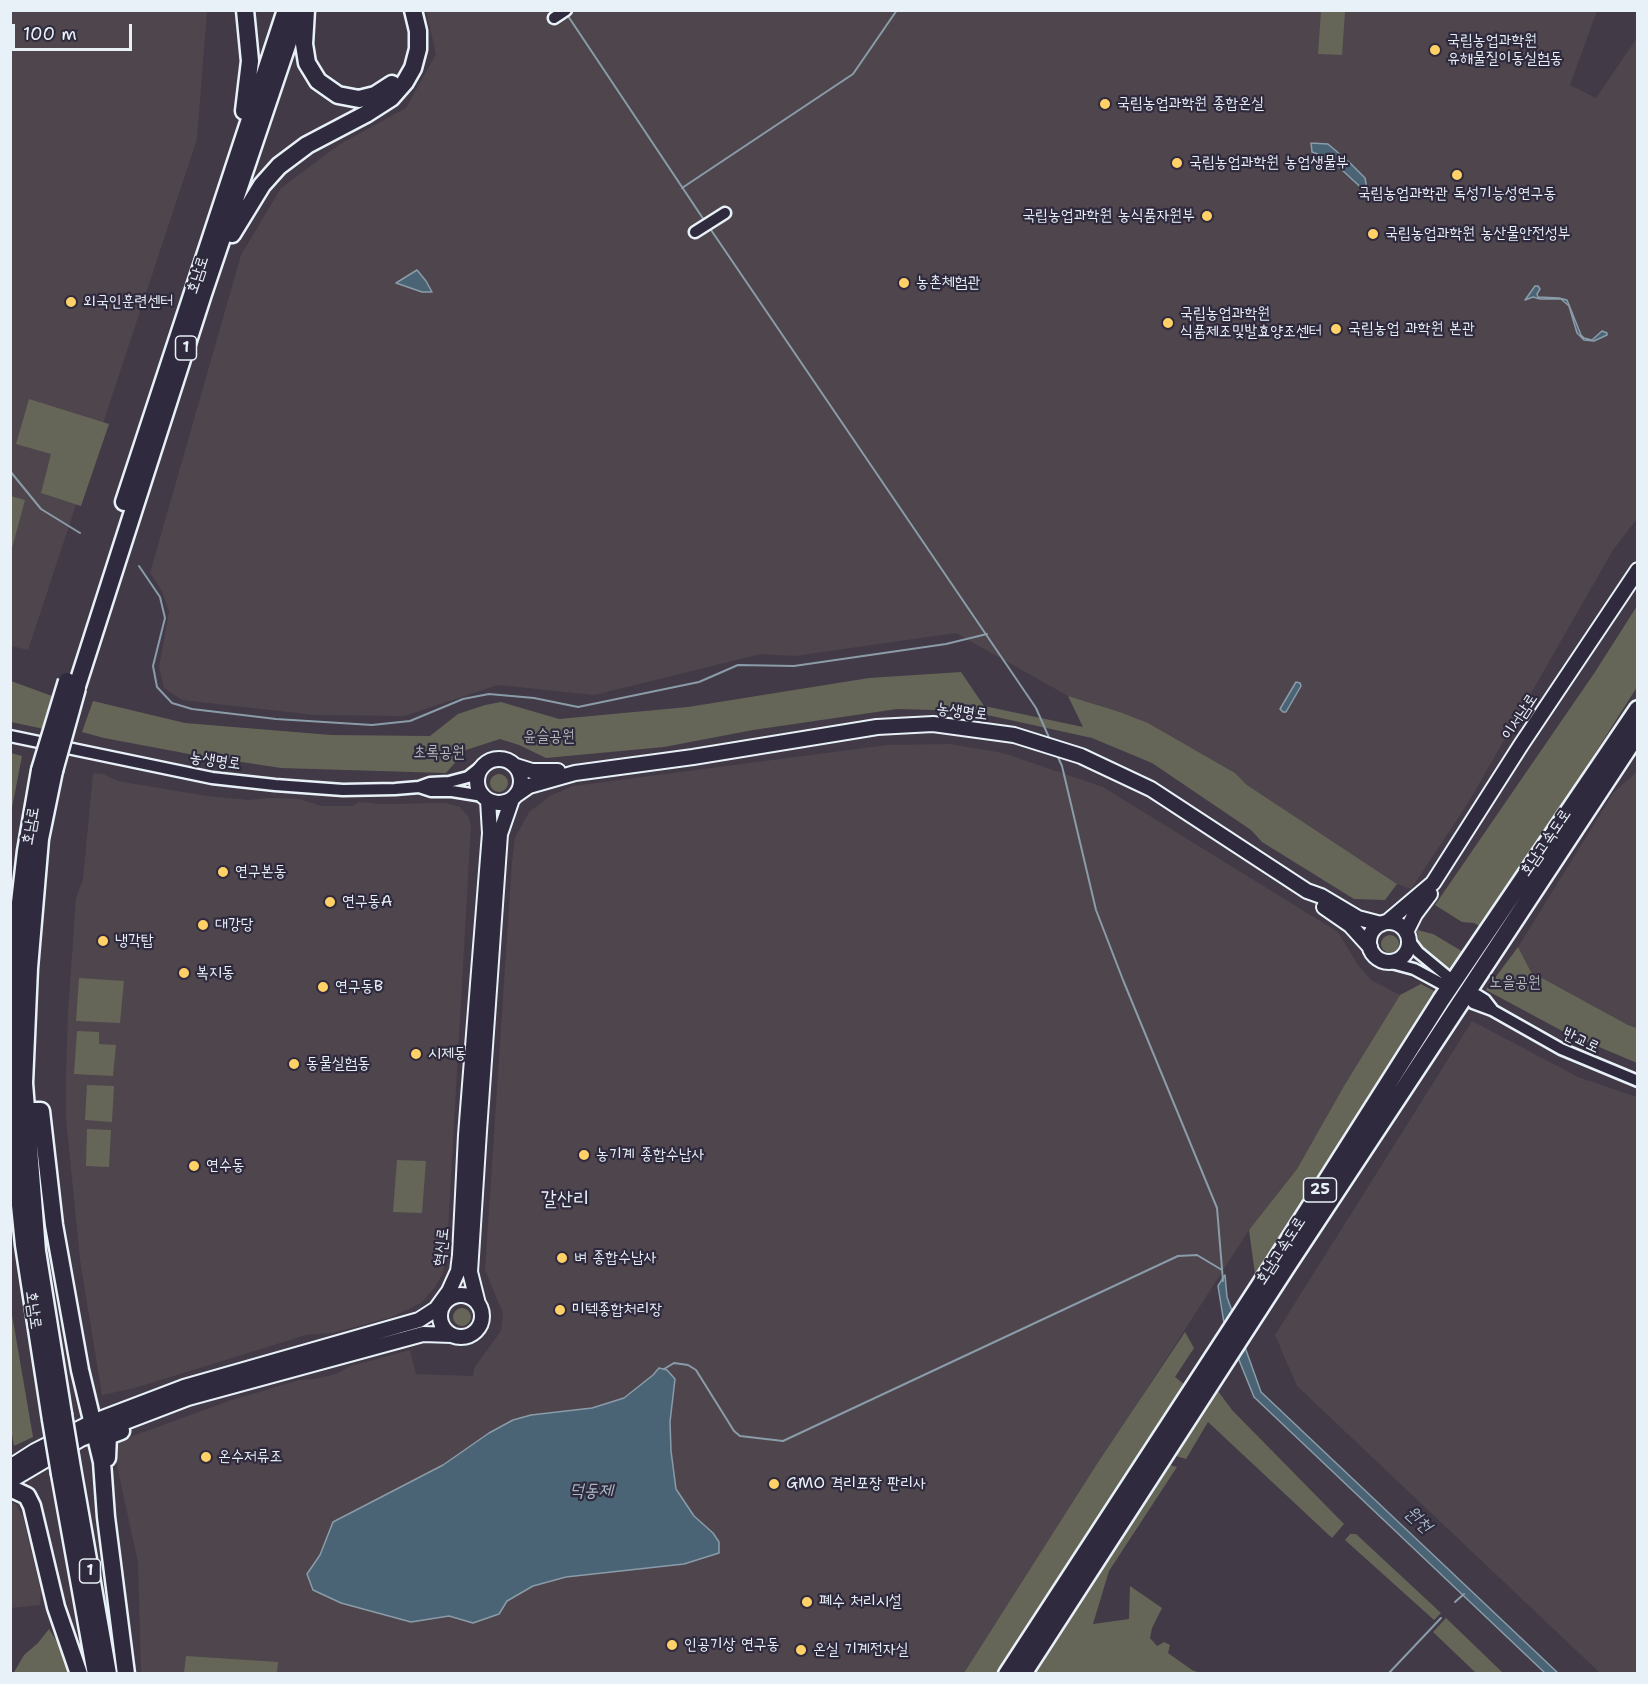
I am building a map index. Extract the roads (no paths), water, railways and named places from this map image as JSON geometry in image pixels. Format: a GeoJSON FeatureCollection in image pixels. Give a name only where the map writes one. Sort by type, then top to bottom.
{"type":"FeatureCollection","features":[{"type":"Feature","properties":{"kind":"highway"},"geometry":{"type":"LineString","coordinates":[[231,173],[246,98],[250,61],[245,10]]}},
{"type":"Feature","properties":{"kind":"highway","name":"호남로"},"geometry":{"type":"LineString","coordinates":[[96,1674],[66,1471],[24,1245],[16,1165],[11,1070],[15,946],[26,851],[72,683],[146,433],[286,10]]}},
{"type":"Feature","properties":{"kind":"highway","name":"호남로"},"geometry":{"type":"LineString","coordinates":[[72,683],[299,10]]}},
{"type":"Feature","properties":{"kind":"highway"},"geometry":{"type":"LineString","coordinates":[[306,10],[304,45],[307,63],[312,72],[318,81],[338,95],[359,99],[375,95],[390,86],[403,68],[409,49],[410,32],[404,10]]}},
{"type":"Feature","properties":{"kind":"highway"},"geometry":{"type":"LineString","coordinates":[[203,294],[224,248],[262,185],[279,166],[307,145],[391,98],[405,82],[413,68],[418,49],[418,32],[413,10]]}},
{"type":"Feature","properties":{"kind":"highway","name":"호남고속도로"},"geometry":{"type":"LineString","coordinates":[[1006,1674],[1279,1255],[1441,1000],[1638,709]]}},
{"type":"Feature","properties":{"kind":"highway","name":"호남고속도로"},"geometry":{"type":"LineString","coordinates":[[1023,1674],[1287,1266],[1638,733]]}},
{"type":"Feature","properties":{"kind":"highway","name":"호남로"},"geometry":{"type":"LineString","coordinates":[[47,771],[29,968],[24,1111],[37,1251],[57,1418]]}},
{"type":"Feature","properties":{"kind":"highway"},"geometry":{"type":"LineString","coordinates":[[24,1111],[41,1111],[54,1225],[80,1370],[102,1462],[106,1517],[126,1674]]}},
{"type":"Feature","properties":{"kind":"highway"},"geometry":{"type":"LineString","coordinates":[[102,1462],[107,1460],[108,1436],[121,1431],[119,1425]]}},
{"type":"Feature","properties":{"kind":"highway","name":"호남로"},"geometry":{"type":"LineString","coordinates":[[66,1471],[108,1674]]}},
{"type":"Feature","properties":{"kind":"highway"},"geometry":{"type":"LineString","coordinates":[[10,1488],[27,1496],[32,1506],[56,1607],[79,1674]]}},
{"type":"Feature","properties":{"kind":"main road","name":"이서남로"},"geometry":{"type":"LineString","coordinates":[[1384,923],[1433,883],[1527,736],[1638,570]]}},
{"type":"Feature","properties":{"kind":"main road","name":"농생명로"},"geometry":{"type":"LineString","coordinates":[[485,798],[500,803],[514,797],[529,786],[575,773],[693,757],[877,727],[933,724],[1014,735],[1081,756],[1150,789],[1307,891],[1321,896],[1358,918],[1402,926],[1408,936]]}},
{"type":"Feature","properties":{"kind":"main road","name":"농생명로"},"geometry":{"type":"LineString","coordinates":[[482,766],[495,759],[502,759],[532,771],[575,773]]}},
{"type":"Feature","properties":{"kind":"main road"},"geometry":{"type":"LineString","coordinates":[[482,766],[477,779],[478,789],[485,798]]}},
{"type":"Feature","properties":{"kind":"main road"},"geometry":{"type":"LineString","coordinates":[[514,797],[522,779],[516,766]]}},
{"type":"Feature","properties":{"kind":"main road","name":"혁신로"},"geometry":{"type":"LineString","coordinates":[[10,1481],[94,1427],[119,1425],[188,1398],[386,1343],[423,1334],[467,1336],[478,1328],[482,1316],[470,1272],[479,1131],[500,834],[514,797]]}},
{"type":"Feature","properties":{"kind":"main road","name":"혁신로"},"geometry":{"type":"LineString","coordinates":[[10,1467],[35,1451],[184,1387],[406,1325],[419,1320],[443,1304],[458,1270],[460,1255],[468,1111],[490,833],[485,798]]}},
{"type":"Feature","properties":{"kind":"main road","name":"이서남로"},"geometry":{"type":"LineString","coordinates":[[1408,936],[1415,914],[1431,892],[1433,883]]}},
{"type":"Feature","properties":{"kind":"main road","name":"농생명로"},"geometry":{"type":"LineString","coordinates":[[1307,891],[1315,902],[1350,925],[1376,957],[1388,962]]}},
{"type":"Feature","properties":{"kind":"main road"},"geometry":{"type":"LineString","coordinates":[[1370,947],[1372,931],[1384,923]]}},
{"type":"Feature","properties":{"kind":"main road"},"geometry":{"type":"LineString","coordinates":[[1388,962],[1401,958],[1408,948],[1408,936]]}},
{"type":"Feature","properties":{"kind":"main road"},"geometry":{"type":"LineString","coordinates":[[452,1335],[444,1329],[441,1323],[443,1304],[459,1296],[466,1296],[478,1304]]}},
{"type":"Feature","properties":{"kind":"street"},"geometry":{"type":"LineString","coordinates":[[554,18],[567,10]]}},
{"type":"Feature","properties":{"kind":"street"},"geometry":{"type":"LineString","coordinates":[[695,232],[725,213]]}},
{"type":"Feature","properties":{"kind":"street","name":"농생명로"},"geometry":{"type":"LineString","coordinates":[[10,736],[174,771],[223,779],[343,790],[419,787],[430,783],[449,782],[468,777],[482,766]]}},
{"type":"Feature","properties":{"kind":"street","name":"농생명로"},"geometry":{"type":"LineString","coordinates":[[419,787],[431,791],[452,791],[485,798]]}},
{"type":"Feature","properties":{"kind":"street"},"geometry":{"type":"LineString","coordinates":[[1388,962],[1445,980],[1418,952],[1408,936]]}},
{"type":"Feature","properties":{"kind":"street","name":"반교로"},"geometry":{"type":"LineString","coordinates":[[1475,999],[1485,1000],[1492,1010],[1561,1049],[1638,1081]]}},
{"type":"Feature","properties":{"kind":"water"},"geometry":{"type":"Polygon","coordinates":[[[1311,143],[1328,144],[1349,162],[1365,178],[1368,194],[1329,158],[1312,152],[1311,143]]]}},
{"type":"Feature","properties":{"kind":"water"},"geometry":{"type":"Polygon","coordinates":[[[417,270],[432,292],[422,292],[396,283],[417,270]]]}},
{"type":"Feature","properties":{"kind":"water"},"geometry":{"type":"Polygon","coordinates":[[[1535,286],[1540,289],[1538,297],[1559,298],[1567,300],[1584,338],[1592,340],[1602,331],[1607,335],[1594,341],[1584,340],[1577,333],[1569,306],[1561,299],[1533,297],[1525,300],[1535,286]]]}},
{"type":"Feature","properties":{"kind":"water"},"geometry":{"type":"Polygon","coordinates":[[[1296,682],[1301,686],[1286,712],[1283,712],[1280,709],[1296,682]]]}},
{"type":"Feature","properties":{"kind":"water"},"geometry":{"type":"Polygon","coordinates":[[[1225,1275],[1227,1297],[1261,1392],[1558,1673],[1545,1673],[1254,1397],[1224,1323],[1218,1286],[1225,1275]]]}},
{"type":"Feature","properties":{"kind":"water","name":"덕동제"},"geometry":{"type":"Polygon","coordinates":[[[659,1368],[667,1370],[675,1379],[670,1422],[676,1489],[694,1516],[713,1533],[719,1542],[719,1553],[684,1564],[566,1577],[533,1586],[507,1601],[499,1614],[473,1623],[449,1616],[411,1622],[341,1603],[313,1590],[307,1574],[320,1555],[333,1522],[443,1465],[489,1433],[513,1420],[531,1415],[592,1408],[624,1398],[659,1368]]]}},
{"type":"Feature","properties":{"kind":"waterway"},"geometry":{"type":"LineString","coordinates":[[682,188],[853,74],[897,10]]}},
{"type":"Feature","properties":{"kind":"waterway"},"geometry":{"type":"LineString","coordinates":[[566,13],[704,220]]}},
{"type":"Feature","properties":{"kind":"waterway"},"geometry":{"type":"LineString","coordinates":[[709,227],[1036,708],[1051,742]]}},
{"type":"Feature","properties":{"kind":"waterway"},"geometry":{"type":"LineString","coordinates":[[10,471],[41,509],[80,533]]}},
{"type":"Feature","properties":{"kind":"waterway"},"geometry":{"type":"LineString","coordinates":[[139,566],[160,597],[165,618],[153,666],[157,687],[172,703],[192,709],[276,719],[372,725],[410,721],[463,699],[489,694],[534,698],[578,707],[699,682],[738,665],[794,666],[946,644],[987,634]]}},
{"type":"Feature","properties":{"kind":"waterway"},"geometry":{"type":"LineString","coordinates":[[1057,755],[1062,766],[1096,910],[1217,1208],[1223,1281]]}},
{"type":"Feature","properties":{"kind":"waterway"},"geometry":{"type":"LineString","coordinates":[[664,1369],[674,1363],[688,1365],[696,1370],[734,1431],[740,1436],[783,1441],[1178,1256],[1197,1255],[1222,1270]]}},
{"type":"Feature","properties":{"kind":"waterway"},"geometry":{"type":"LineString","coordinates":[[1455,1602],[1464,1594]]}},
{"type":"Feature","properties":{"kind":"waterway"},"geometry":{"type":"LineString","coordinates":[[1388,1674],[1441,1618]]}},
{"type":"Feature","properties":{"kind":"place","name":"국립농업과학원 유해물질이동실험동"},"geometry":{"type":"Point","coordinates":[1435,50]}},
{"type":"Feature","properties":{"kind":"place","name":"국립농업과학원 종합온실"},"geometry":{"type":"Point","coordinates":[1105,104]}},
{"type":"Feature","properties":{"kind":"place","name":"국립농업과학원 농업생물부"},"geometry":{"type":"Point","coordinates":[1177,163]}},
{"type":"Feature","properties":{"kind":"place","name":"국립농업과학관 독성기능성연구동"},"geometry":{"type":"Point","coordinates":[1457,175]}},
{"type":"Feature","properties":{"kind":"place","name":"국립농업과학원 농식품자원부"},"geometry":{"type":"Point","coordinates":[1207,216]}},
{"type":"Feature","properties":{"kind":"place","name":"국립농업과학원 농산물안전성부"},"geometry":{"type":"Point","coordinates":[1373,234]}},
{"type":"Feature","properties":{"kind":"place","name":"농촌체험관"},"geometry":{"type":"Point","coordinates":[904,283]}},
{"type":"Feature","properties":{"kind":"place","name":"외국인훈련센터"},"geometry":{"type":"Point","coordinates":[71,302]}},
{"type":"Feature","properties":{"kind":"place","name":"국립농업과학원 식품제조및발효양조센터"},"geometry":{"type":"Point","coordinates":[1168,323]}},
{"type":"Feature","properties":{"kind":"place","name":"국립농업 과학원 본관"},"geometry":{"type":"Point","coordinates":[1336,329]}},
{"type":"Feature","properties":{"kind":"place","name":"연구본동"},"geometry":{"type":"Point","coordinates":[223,872]}},
{"type":"Feature","properties":{"kind":"place","name":"연구동A"},"geometry":{"type":"Point","coordinates":[330,902]}},
{"type":"Feature","properties":{"kind":"place","name":"대강당"},"geometry":{"type":"Point","coordinates":[203,925]}},
{"type":"Feature","properties":{"kind":"place","name":"냉각탑"},"geometry":{"type":"Point","coordinates":[103,941]}},
{"type":"Feature","properties":{"kind":"place","name":"복지동"},"geometry":{"type":"Point","coordinates":[184,973]}},
{"type":"Feature","properties":{"kind":"place","name":"연구동B"},"geometry":{"type":"Point","coordinates":[323,987]}},
{"type":"Feature","properties":{"kind":"place","name":"시제동"},"geometry":{"type":"Point","coordinates":[416,1054]}},
{"type":"Feature","properties":{"kind":"place","name":"동물실험동"},"geometry":{"type":"Point","coordinates":[294,1064]}},
{"type":"Feature","properties":{"kind":"place","name":"농기계 종합수납사"},"geometry":{"type":"Point","coordinates":[584,1155]}},
{"type":"Feature","properties":{"kind":"place","name":"연수동"},"geometry":{"type":"Point","coordinates":[194,1166]}},
{"type":"Feature","properties":{"kind":"place","name":"벼 종합수납사"},"geometry":{"type":"Point","coordinates":[562,1258]}},
{"type":"Feature","properties":{"kind":"place","name":"미텍종합처리장"},"geometry":{"type":"Point","coordinates":[560,1310]}},
{"type":"Feature","properties":{"kind":"place","name":"온수저류조"},"geometry":{"type":"Point","coordinates":[206,1457]}},
{"type":"Feature","properties":{"kind":"place","name":"GMO 격리포장 판리사"},"geometry":{"type":"Point","coordinates":[774,1484]}},
{"type":"Feature","properties":{"kind":"place","name":"폐수 처리시설"},"geometry":{"type":"Point","coordinates":[807,1602]}},
{"type":"Feature","properties":{"kind":"place","name":"인공기상 연구동"},"geometry":{"type":"Point","coordinates":[672,1645]}},
{"type":"Feature","properties":{"kind":"place","name":"온실 기계전자실"},"geometry":{"type":"Point","coordinates":[801,1650]}},
{"type":"Feature","properties":{"kind":"district","name":"갈산리"},"geometry":{"type":"Point","coordinates":[565,1200]}},
{"type":"Feature","properties":{"kind":"park label","name":"윤슬공원"},"geometry":{"type":"Point","coordinates":[549,737]}},
{"type":"Feature","properties":{"kind":"park label","name":"초록공원"},"geometry":{"type":"Point","coordinates":[439,753]}},
{"type":"Feature","properties":{"kind":"park label","name":"노을공원"},"geometry":{"type":"Point","coordinates":[1515,983]}},
{"type":"Feature","properties":{"kind":"water label","name":"원천"},"geometry":{"type":"Point","coordinates":[1418,1520]}}]}
